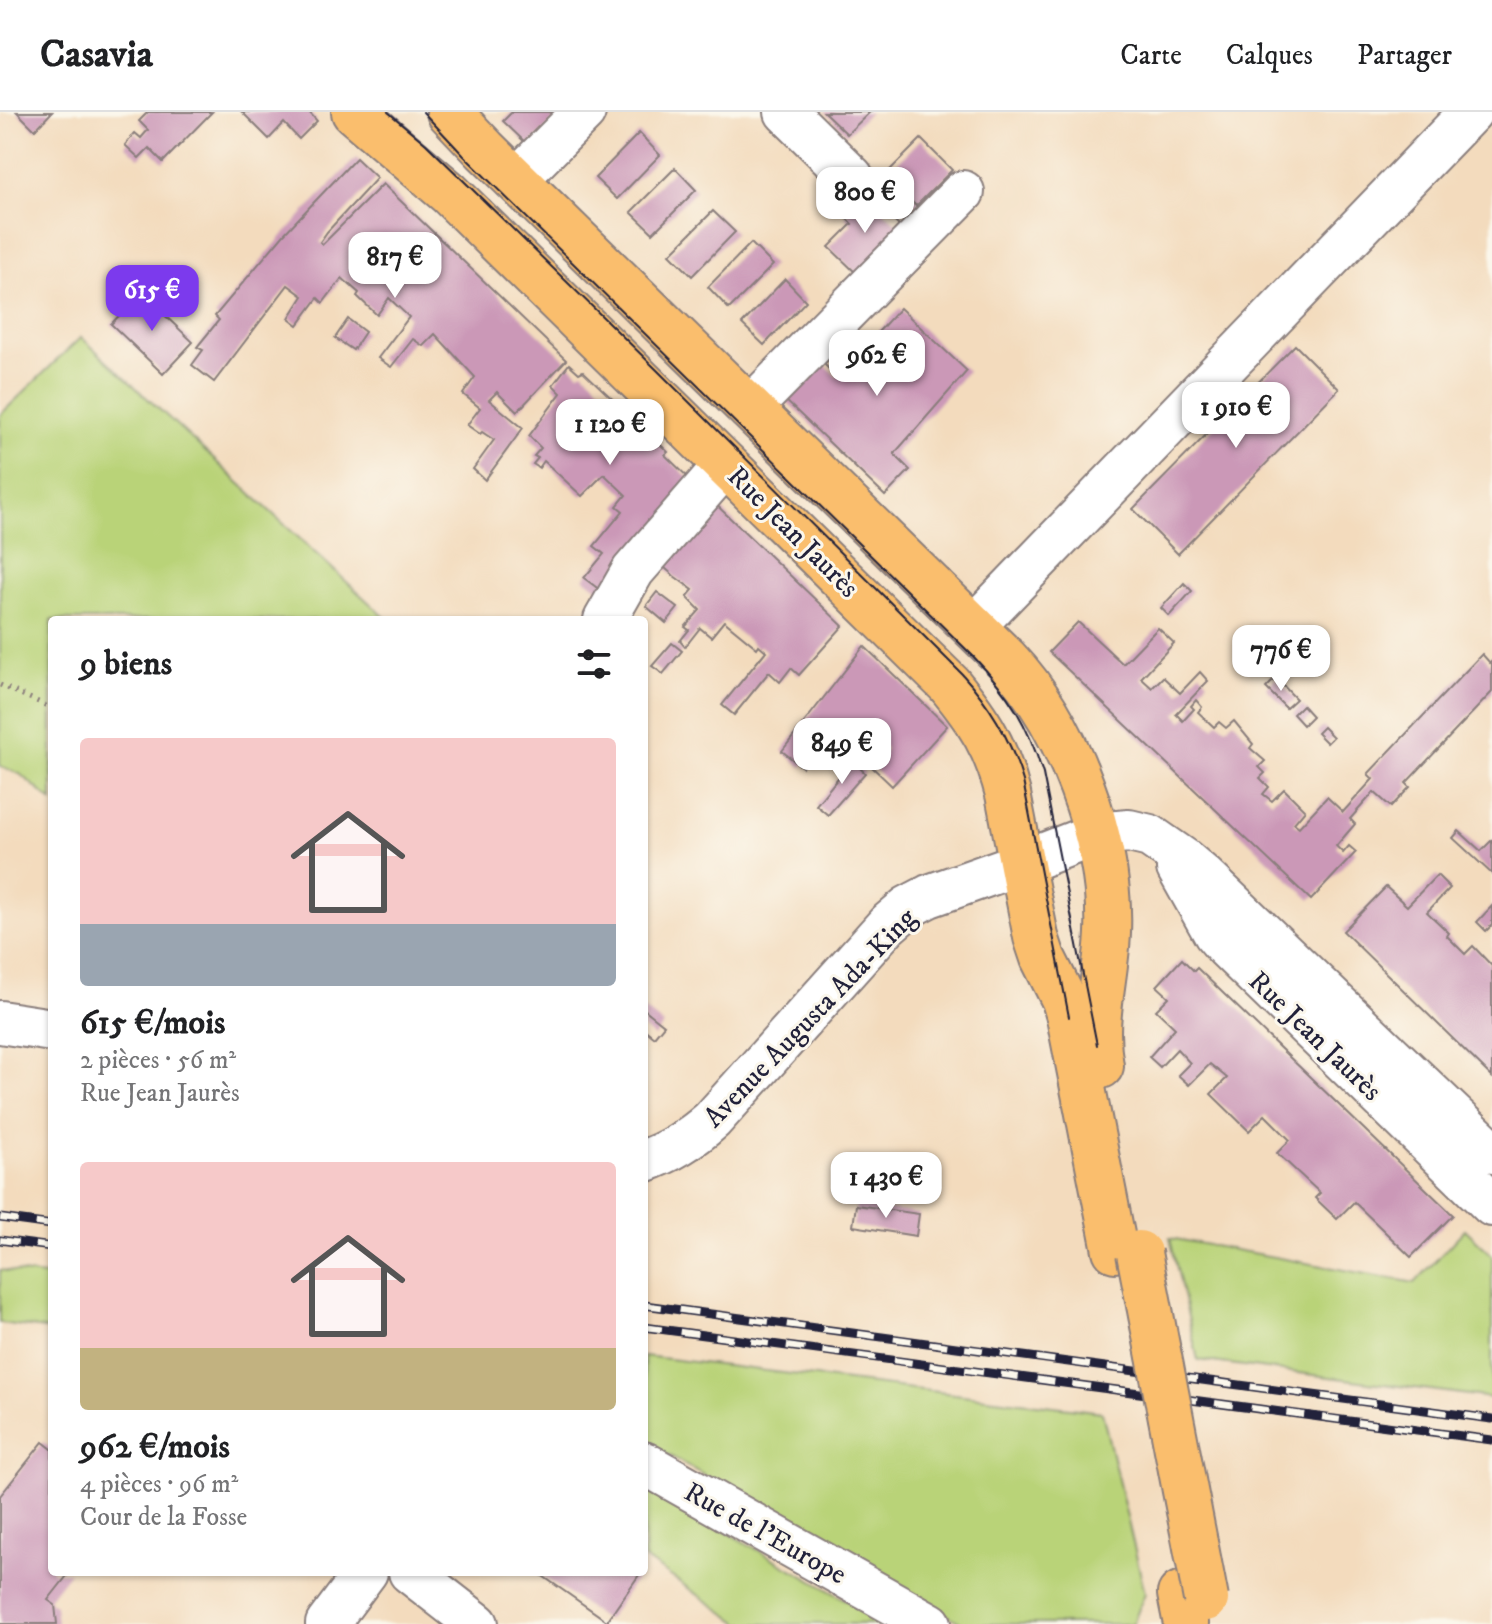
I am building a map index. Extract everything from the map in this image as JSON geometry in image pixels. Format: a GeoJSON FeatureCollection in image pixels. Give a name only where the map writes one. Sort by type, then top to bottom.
{"type":"FeatureCollection","features":[{"type":"Feature","properties":{"kind":"main road","name":"Rue Jean Jaurès"},"geometry":{"type":"LineString","coordinates":[[354,112],[449,193],[969,707],[995,751],[1002,771],[1038,946],[1083,1031]]}},
{"type":"Feature","properties":{"kind":"main road","name":"Rue Jean Jaurès"},"geometry":{"type":"LineString","coordinates":[[449,112],[1018,671],[1046,712],[1065,748],[1078,778],[1101,858],[1108,936],[1099,995],[1083,1031]]}},
{"type":"Feature","properties":{"kind":"main road"},"geometry":{"type":"LineString","coordinates":[[1083,1031],[1127,1252],[1190,1613]]}},
{"type":"Feature","properties":{"kind":"street"},"geometry":{"type":"LineString","coordinates":[[516,180],[584,112]]}},
{"type":"Feature","properties":{"kind":"street"},"geometry":{"type":"LineString","coordinates":[[786,112],[852,177]]}},
{"type":"Feature","properties":{"kind":"street"},"geometry":{"type":"LineString","coordinates":[[973,627],[1471,112]]}},
{"type":"Feature","properties":{"kind":"street"},"geometry":{"type":"LineString","coordinates":[[1484,112],[1492,120]]}},
{"type":"Feature","properties":{"kind":"street"},"geometry":{"type":"LineString","coordinates":[[749,409],[963,192]]}},
{"type":"Feature","properties":{"kind":"street"},"geometry":{"type":"LineString","coordinates":[[607,616],[633,571],[726,464]]}},
{"type":"Feature","properties":{"kind":"street","name":"Rue Jean Jaurès"},"geometry":{"type":"LineString","coordinates":[[1022,863],[1096,834],[1120,831],[1150,836],[1221,892],[1492,1152]]}},
{"type":"Feature","properties":{"kind":"street","name":"Rue Jean Jaurès"},"geometry":{"type":"LineString","coordinates":[[1165,846],[1215,934],[1226,947],[1492,1205]]}},
{"type":"Feature","properties":{"kind":"street","name":"Avenue Augusta Ada-King"},"geometry":{"type":"LineString","coordinates":[[648,1160],[695,1136],[712,1120],[900,913],[929,896],[1022,863]]}},
{"type":"Feature","properties":{"kind":"street"},"geometry":{"type":"LineString","coordinates":[[0,1022],[48,1029]]}},
{"type":"Feature","properties":{"kind":"street","name":"Rue de l'Europe"},"geometry":{"type":"LineString","coordinates":[[648,1465],[930,1624]]}},
{"type":"Feature","properties":{"kind":"street"},"geometry":{"type":"LineString","coordinates":[[327,1624],[363,1576]]}},
{"type":"Feature","properties":{"kind":"street"},"geometry":{"type":"LineString","coordinates":[[415,1576],[477,1624]]}},
{"type":"Feature","properties":{"kind":"path"},"geometry":{"type":"LineString","coordinates":[[0,685],[48,706]]}},
{"type":"Feature","properties":{"kind":"green space"},"geometry":{"type":"Polygon","coordinates":[[[81,337],[384,616],[48,616],[48,798],[20,774],[0,766],[0,415],[81,337]]]}},
{"type":"Feature","properties":{"kind":"green space"},"geometry":{"type":"Polygon","coordinates":[[[1465,1229],[1492,1255],[1492,1398],[1198,1360],[1170,1238],[1415,1283],[1465,1229]]]}},
{"type":"Feature","properties":{"kind":"green space"},"geometry":{"type":"Polygon","coordinates":[[[0,1270],[48,1276],[48,1329],[0,1323],[0,1270]]]}},
{"type":"Feature","properties":{"kind":"green space"},"geometry":{"type":"Polygon","coordinates":[[[648,1356],[1102,1412],[1145,1593],[1133,1624],[963,1624],[648,1443],[648,1356]]]}},
{"type":"Feature","properties":{"kind":"green space"},"geometry":{"type":"Polygon","coordinates":[[[648,1487],[888,1624],[741,1624],[648,1561],[648,1487]]]}},
{"type":"Feature","properties":{"kind":"building"},"geometry":{"type":"Polygon","coordinates":[[[17,112],[52,112],[35,130],[17,112]]]}},
{"type":"Feature","properties":{"kind":"building"},"geometry":{"type":"Polygon","coordinates":[[[148,112],[212,112],[163,162],[149,148],[139,158],[125,145],[135,133],[141,138],[148,130],[139,121],[148,112]]]}},
{"type":"Feature","properties":{"kind":"building"},"geometry":{"type":"Polygon","coordinates":[[[242,112],[309,112],[317,121],[299,139],[284,123],[269,139],[242,112]]]}},
{"type":"Feature","properties":{"kind":"building"},"geometry":{"type":"Polygon","coordinates":[[[512,112],[562,112],[529,146],[503,121],[512,112]]]}},
{"type":"Feature","properties":{"kind":"building"},"geometry":{"type":"Polygon","coordinates":[[[824,112],[870,112],[847,134],[824,112]]]}},
{"type":"Feature","properties":{"kind":"building"},"geometry":{"type":"Polygon","coordinates":[[[639,133],[660,155],[617,199],[595,178],[639,133]]]}},
{"type":"Feature","properties":{"kind":"building"},"geometry":{"type":"Polygon","coordinates":[[[921,139],[952,170],[916,206],[885,175],[921,139]]]}},
{"type":"Feature","properties":{"kind":"building"},"geometry":{"type":"Polygon","coordinates":[[[356,158],[377,178],[320,242],[323,244],[383,184],[566,360],[517,412],[497,392],[489,400],[523,428],[485,480],[473,469],[494,440],[467,425],[480,408],[463,394],[475,377],[435,334],[423,346],[413,339],[391,367],[378,358],[409,317],[389,298],[377,315],[342,278],[323,303],[318,298],[298,325],[289,318],[303,296],[288,285],[214,382],[192,365],[203,350],[197,347],[219,320],[215,316],[283,235],[356,158]]]}},
{"type":"Feature","properties":{"kind":"building"},"geometry":{"type":"Polygon","coordinates":[[[675,168],[696,190],[653,233],[631,212],[675,168]]]}},
{"type":"Feature","properties":{"kind":"building"},"geometry":{"type":"Polygon","coordinates":[[[868,195],[903,230],[858,275],[829,247],[852,224],[845,217],[868,195]]]}},
{"type":"Feature","properties":{"kind":"building"},"geometry":{"type":"Polygon","coordinates":[[[713,211],[735,232],[692,276],[670,254],[713,211]]]}},
{"type":"Feature","properties":{"kind":"building"},"geometry":{"type":"Polygon","coordinates":[[[751,243],[773,265],[729,309],[708,287],[751,243]]]}},
{"type":"Feature","properties":{"kind":"building"},"geometry":{"type":"Polygon","coordinates":[[[785,279],[806,301],[764,345],[742,324],[785,279]]]}},
{"type":"Feature","properties":{"kind":"building"},"geometry":{"type":"Polygon","coordinates":[[[141,293],[193,342],[163,374],[111,324],[141,293]]]}},
{"type":"Feature","properties":{"kind":"building"},"geometry":{"type":"Polygon","coordinates":[[[900,308],[967,371],[894,454],[910,470],[885,496],[780,395],[816,356],[837,377],[900,308]]]}},
{"type":"Feature","properties":{"kind":"building"},"geometry":{"type":"Polygon","coordinates":[[[348,319],[365,332],[353,350],[335,338],[348,319]]]}},
{"type":"Feature","properties":{"kind":"building"},"geometry":{"type":"Polygon","coordinates":[[[1295,345],[1339,389],[1178,554],[1133,509],[1295,345]]]}},
{"type":"Feature","properties":{"kind":"building"},"geometry":{"type":"Polygon","coordinates":[[[569,364],[579,373],[583,371],[625,411],[668,452],[665,455],[696,485],[604,593],[584,578],[604,554],[594,546],[623,511],[617,506],[626,495],[604,474],[582,496],[544,461],[539,468],[533,464],[538,458],[534,456],[541,448],[529,436],[561,393],[553,385],[569,364]]]}},
{"type":"Feature","properties":{"kind":"building"},"geometry":{"type":"Polygon","coordinates":[[[707,496],[843,626],[799,675],[791,668],[780,682],[769,672],[734,715],[722,705],[766,651],[759,645],[757,648],[724,621],[711,637],[700,628],[685,647],[680,641],[689,630],[685,627],[700,610],[687,597],[693,590],[656,560],[707,496]]]}},
{"type":"Feature","properties":{"kind":"building"},"geometry":{"type":"Polygon","coordinates":[[[1184,583],[1192,591],[1169,616],[1161,608],[1184,583]]]}},
{"type":"Feature","properties":{"kind":"building"},"geometry":{"type":"Polygon","coordinates":[[[657,592],[678,608],[666,623],[646,606],[657,592]]]}},
{"type":"Feature","properties":{"kind":"building"},"geometry":{"type":"Polygon","coordinates":[[[1078,622],[1123,664],[1158,628],[1174,643],[1141,678],[1152,688],[1163,677],[1180,693],[1200,672],[1208,681],[1176,714],[1183,721],[1194,709],[1191,706],[1196,700],[1202,707],[1198,712],[1214,727],[1219,722],[1226,728],[1234,721],[1253,744],[1250,748],[1265,761],[1259,767],[1265,773],[1260,778],[1269,787],[1263,794],[1272,801],[1284,789],[1305,810],[1294,823],[1299,827],[1327,797],[1343,812],[1373,779],[1368,774],[1482,654],[1490,663],[1492,661],[1492,692],[1406,783],[1410,787],[1391,807],[1374,792],[1350,819],[1355,824],[1336,846],[1343,853],[1349,846],[1356,852],[1311,900],[1049,652],[1078,622]]]}},
{"type":"Feature","properties":{"kind":"building"},"geometry":{"type":"Polygon","coordinates":[[[672,643],[682,651],[663,674],[652,666],[672,643]]]}},
{"type":"Feature","properties":{"kind":"building"},"geometry":{"type":"Polygon","coordinates":[[[864,646],[947,726],[892,786],[871,766],[886,749],[867,731],[858,742],[845,731],[841,736],[834,730],[802,767],[782,751],[864,646]]]}},
{"type":"Feature","properties":{"kind":"building"},"geometry":{"type":"Polygon","coordinates":[[[1276,678],[1296,699],[1286,708],[1266,688],[1276,678]]]}},
{"type":"Feature","properties":{"kind":"building"},"geometry":{"type":"Polygon","coordinates":[[[1302,705],[1312,716],[1303,725],[1293,714],[1302,705]]]}},
{"type":"Feature","properties":{"kind":"building"},"geometry":{"type":"Polygon","coordinates":[[[1323,727],[1333,737],[1327,743],[1317,733],[1323,727]]]}},
{"type":"Feature","properties":{"kind":"building"},"geometry":{"type":"Polygon","coordinates":[[[855,757],[864,764],[860,768],[865,773],[828,815],[816,805],[855,757]]]}},
{"type":"Feature","properties":{"kind":"building"},"geometry":{"type":"Polygon","coordinates":[[[1459,831],[1481,851],[1492,840],[1492,874],[1453,838],[1459,831]]]}},
{"type":"Feature","properties":{"kind":"building"},"geometry":{"type":"Polygon","coordinates":[[[1437,875],[1450,888],[1427,912],[1465,954],[1473,946],[1492,966],[1492,1077],[1343,931],[1386,887],[1407,906],[1437,875]]]}},
{"type":"Feature","properties":{"kind":"building"},"geometry":{"type":"Polygon","coordinates":[[[1492,906],[1492,925],[1486,931],[1477,922],[1492,906]]]}},
{"type":"Feature","properties":{"kind":"building"},"geometry":{"type":"Polygon","coordinates":[[[1182,959],[1194,971],[1197,968],[1453,1215],[1411,1257],[1354,1202],[1337,1219],[1315,1198],[1320,1193],[1277,1153],[1290,1140],[1265,1115],[1249,1131],[1211,1094],[1227,1078],[1210,1064],[1189,1085],[1178,1075],[1190,1063],[1177,1049],[1160,1067],[1149,1057],[1175,1028],[1156,1010],[1169,997],[1157,986],[1182,959]]]}},
{"type":"Feature","properties":{"kind":"building"},"geometry":{"type":"Polygon","coordinates":[[[648,1012],[664,1025],[654,1037],[648,1032],[648,1012]]]}},
{"type":"Feature","properties":{"kind":"building"},"geometry":{"type":"Polygon","coordinates":[[[856,1205],[919,1214],[916,1236],[853,1226],[856,1205]]]}},
{"type":"Feature","properties":{"kind":"building"},"geometry":{"type":"Polygon","coordinates":[[[43,1442],[48,1446],[48,1576],[67,1576],[48,1600],[55,1605],[57,1624],[0,1624],[0,1496],[43,1442]]]}},
{"type":"Feature","properties":{"kind":"building"},"geometry":{"type":"Polygon","coordinates":[[[543,1576],[638,1576],[607,1621],[543,1576]]]}},
{"type":"Feature","properties":{"kind":"tram line"},"geometry":{"type":"LineString","coordinates":[[388,112],[426,144],[657,370],[962,674],[982,698],[1006,737],[1023,781],[1069,1017]]}},
{"type":"Feature","properties":{"kind":"tram line"},"geometry":{"type":"LineString","coordinates":[[423,112],[997,683],[1024,725],[1043,774],[1097,1045]]}},
{"type":"Feature","properties":{"kind":"railway"},"geometry":{"type":"LineString","coordinates":[[0,1218],[48,1224]]}},
{"type":"Feature","properties":{"kind":"railway"},"geometry":{"type":"LineString","coordinates":[[0,1240],[48,1246]]}},
{"type":"Feature","properties":{"kind":"railway"},"geometry":{"type":"LineString","coordinates":[[648,1306],[1492,1419]]}},
{"type":"Feature","properties":{"kind":"railway"},"geometry":{"type":"LineString","coordinates":[[648,1328],[1492,1440]]}}]}
